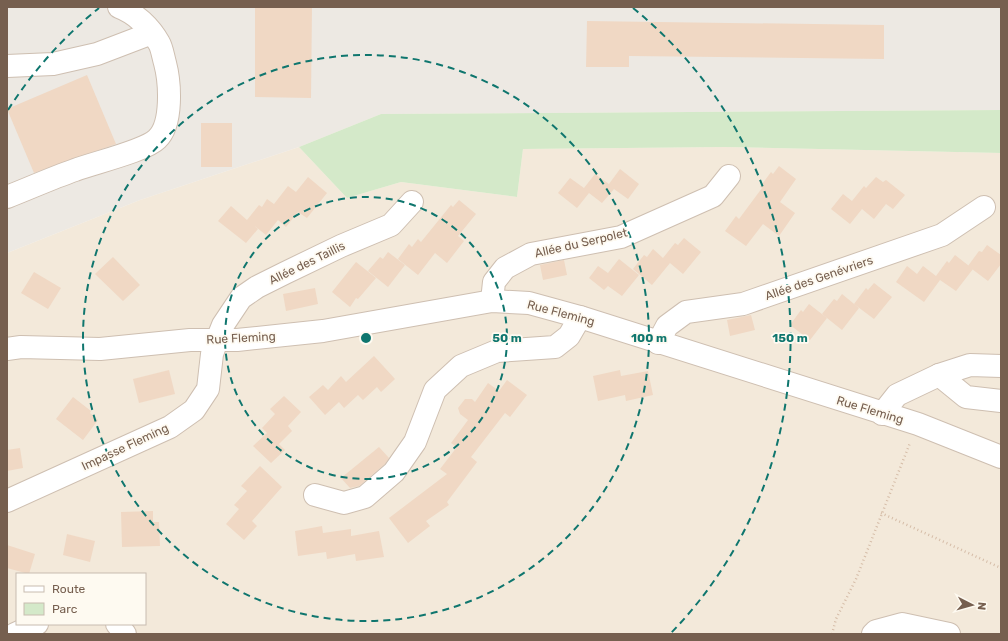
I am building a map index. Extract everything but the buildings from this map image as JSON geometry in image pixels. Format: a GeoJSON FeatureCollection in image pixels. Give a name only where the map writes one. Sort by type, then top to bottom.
{"type":"FeatureCollection","features":[{"type":"Feature","properties":{"kind":"street"},"geometry":{"type":"LineString","coordinates":[[7,197],[75,170],[143,147],[157,139],[167,122],[169,101],[166,69],[159,43],[144,23],[128,10],[118,7]]}},
{"type":"Feature","properties":{"kind":"street"},"geometry":{"type":"LineString","coordinates":[[7,66],[53,64],[97,54],[152,33]]}},
{"type":"Feature","properties":{"kind":"street","name":"Allée du Serpolet"},"geometry":{"type":"LineString","coordinates":[[492,301],[494,282],[505,268],[531,254],[621,237],[713,196],[729,176]]}},
{"type":"Feature","properties":{"kind":"street","name":"Allée des Taillis"},"geometry":{"type":"LineString","coordinates":[[216,340],[223,325],[241,298],[257,287],[285,273],[341,246],[392,225],[412,202]]}},
{"type":"Feature","properties":{"kind":"street","name":"Allée des Genévriers"},"geometry":{"type":"LineString","coordinates":[[658,343],[667,326],[686,312],[743,304],[942,235],[984,207]]}},
{"type":"Feature","properties":{"kind":"street","name":"Rue Fleming"},"geometry":{"type":"LineString","coordinates":[[7,349],[21,347],[100,349],[190,340],[237,340],[323,331],[492,301],[529,303],[580,317],[882,414],[918,424],[1001,457]]}},
{"type":"Feature","properties":{"kind":"street"},"geometry":{"type":"LineString","coordinates":[[315,495],[344,503],[365,497],[394,472],[415,442],[435,390],[460,366],[498,351],[555,347],[569,336],[580,317]]}},
{"type":"Feature","properties":{"kind":"street","name":"Impasse Fleming"},"geometry":{"type":"LineString","coordinates":[[7,501],[170,427],[194,410],[208,389],[212,354],[216,340]]}},
{"type":"Feature","properties":{"kind":"street"},"geometry":{"type":"LineString","coordinates":[[882,414],[897,395],[939,375],[970,365],[1001,366]]}},
{"type":"Feature","properties":{"kind":"street"},"geometry":{"type":"LineString","coordinates":[[939,375],[966,397],[1001,401]]}},
{"type":"Feature","properties":{"kind":"street"},"geometry":{"type":"LineString","coordinates":[[873,634],[876,631],[902,624],[949,634]]}},
{"type":"Feature","properties":{"kind":"street"},"geometry":{"type":"LineString","coordinates":[[16,634],[36,625]]}},
{"type":"Feature","properties":{"kind":"street"},"geometry":{"type":"LineString","coordinates":[[118,625],[125,634]]}},
{"type":"Feature","properties":{"kind":"path"},"geometry":{"type":"LineString","coordinates":[[832,634],[836,619],[856,579],[881,513],[913,436]]}},
{"type":"Feature","properties":{"kind":"path"},"geometry":{"type":"LineString","coordinates":[[881,513],[1001,568]]}},
{"type":"Feature","properties":{"kind":"shaded area"},"geometry":{"type":"Polygon","coordinates":[[[7,7],[1001,7],[1001,110],[381,114],[299,147],[140,200],[7,253],[7,7]]]}},
{"type":"Feature","properties":{"kind":"shaded area"},"geometry":{"type":"Polygon","coordinates":[[[299,147],[347,198],[401,182],[517,197],[523,149],[725,147],[1001,153],[1001,634],[7,634],[7,253],[140,200],[299,147]]]}},
{"type":"Feature","properties":{"kind":"green space"},"geometry":{"type":"Polygon","coordinates":[[[1001,110],[1001,153],[725,147],[523,149],[517,197],[401,182],[347,198],[299,147],[381,114],[1001,110]]]}}]}
